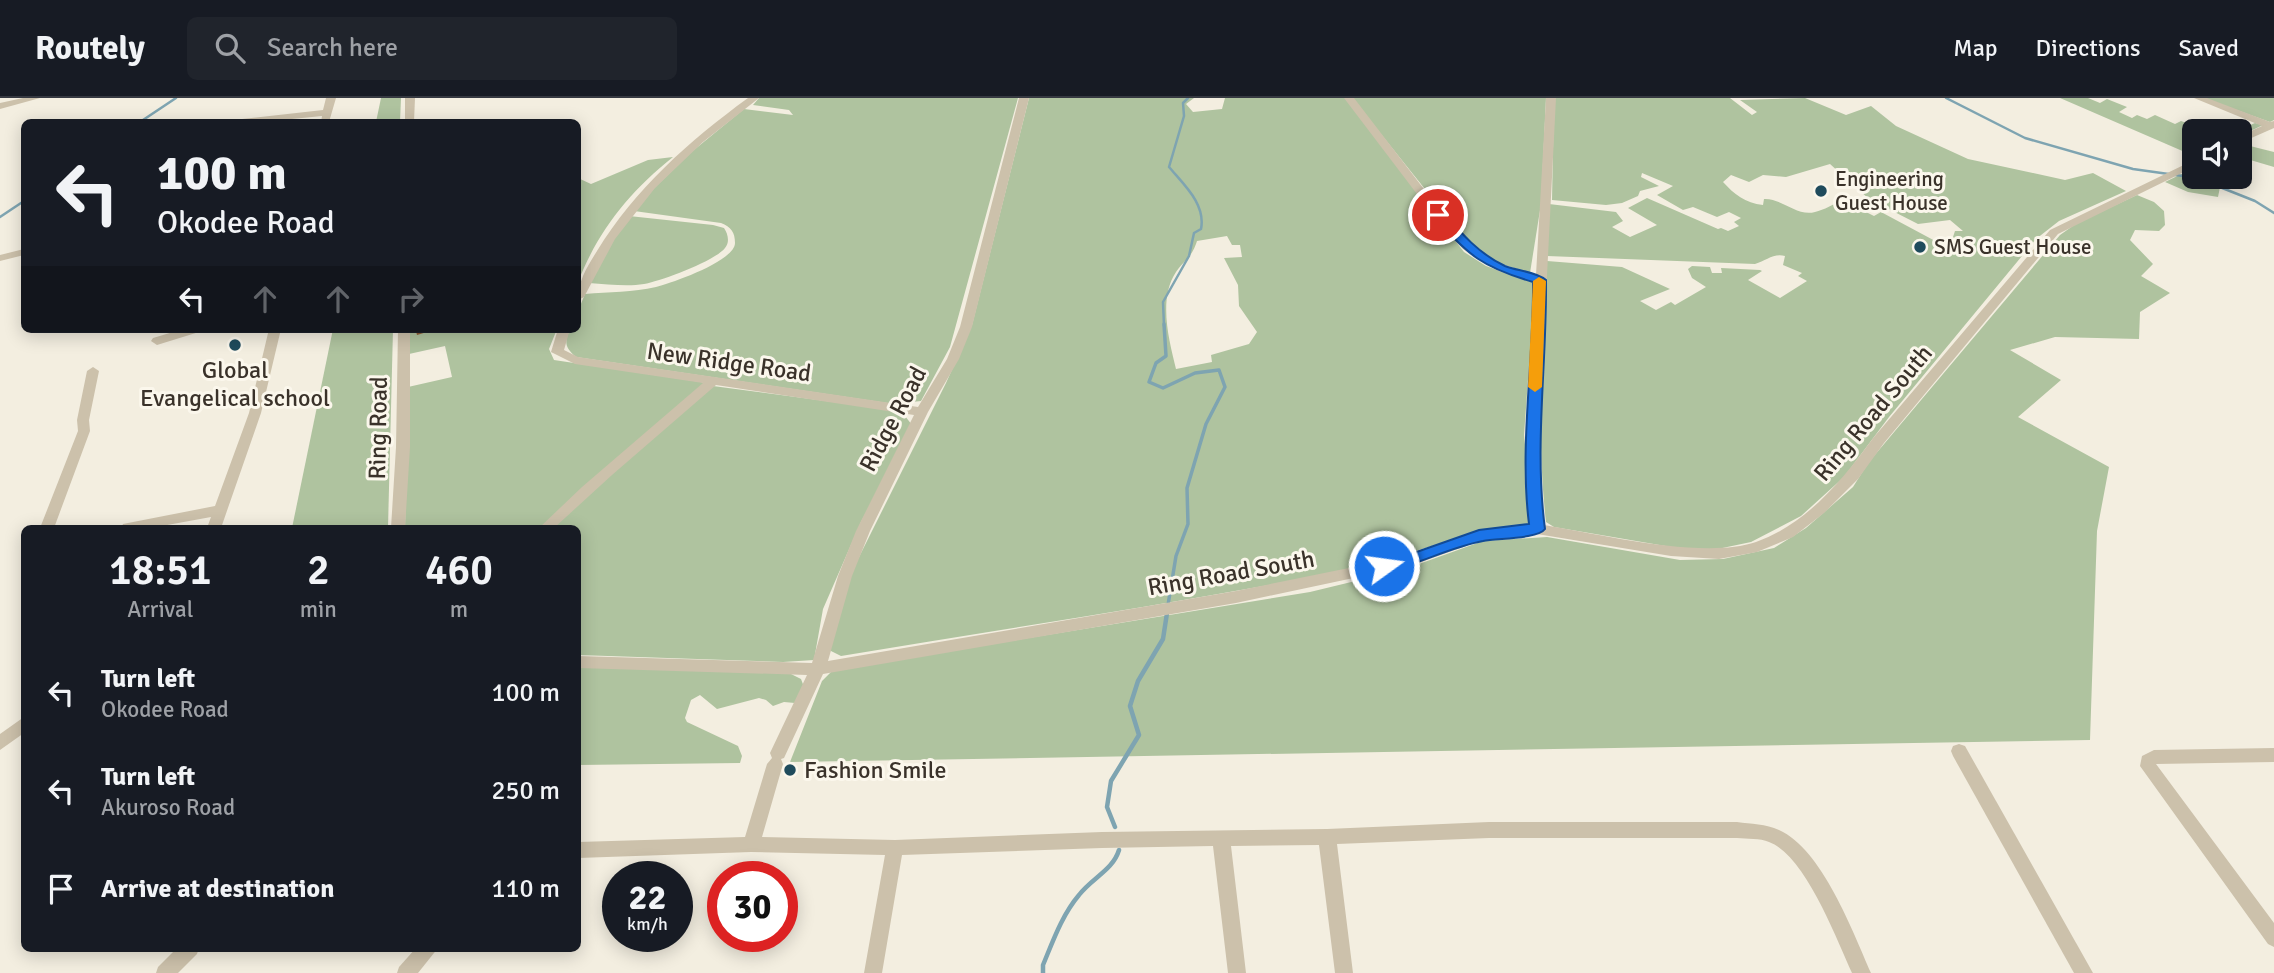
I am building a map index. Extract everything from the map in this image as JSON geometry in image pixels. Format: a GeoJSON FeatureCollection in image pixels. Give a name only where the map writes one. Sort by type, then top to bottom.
{"type":"FeatureCollection","features":[{"type":"Feature","properties":{"kind":"street"},"geometry":{"type":"LineString","coordinates":[[0,106],[35,98]]}},
{"type":"Feature","properties":{"kind":"street"},"geometry":{"type":"LineString","coordinates":[[326,119],[331,98]]}},
{"type":"Feature","properties":{"kind":"street"},"geometry":{"type":"LineString","coordinates":[[581,290],[592,263],[652,182],[706,134],[754,98]]}},
{"type":"Feature","properties":{"kind":"street","name":"Ridge Road"},"geometry":{"type":"LineString","coordinates":[[751,844],[776,759],[818,669],[845,576],[884,488],[922,412],[953,359],[966,327],[1024,98]]}},
{"type":"Feature","properties":{"kind":"street"},"geometry":{"type":"LineString","coordinates":[[1349,98],[1446,225],[1467,247],[1502,269],[1539,280]]}},
{"type":"Feature","properties":{"kind":"street"},"geometry":{"type":"LineString","coordinates":[[1537,529],[1534,501],[1534,414],[1540,319],[1539,280],[1550,166],[1551,98]]}},
{"type":"Feature","properties":{"kind":"street"},"geometry":{"type":"LineString","coordinates":[[2199,98],[2272,125]]}},
{"type":"Feature","properties":{"kind":"street"},"geometry":{"type":"LineString","coordinates":[[266,119],[328,111]]}},
{"type":"Feature","properties":{"kind":"street"},"geometry":{"type":"LineString","coordinates":[[2252,134],[2272,125]]}},
{"type":"Feature","properties":{"kind":"street","name":"Ring Road South"},"geometry":{"type":"LineString","coordinates":[[581,662],[818,669],[1236,597],[1410,561],[1479,536],[1537,529],[1671,551],[1719,554],[1758,547],[1788,533],[1819,510],[1853,476],[1879,440],[2054,232],[2182,169]]}},
{"type":"Feature","properties":{"kind":"street"},"geometry":{"type":"LineString","coordinates":[[0,258],[21,252]]}},
{"type":"Feature","properties":{"kind":"street"},"geometry":{"type":"LineString","coordinates":[[157,341],[182,333]]}},
{"type":"Feature","properties":{"kind":"street"},"geometry":{"type":"LineString","coordinates":[[215,525],[255,413],[274,333]]}},
{"type":"Feature","properties":{"kind":"street","name":"Ring Road"},"geometry":{"type":"LineString","coordinates":[[398,525],[404,333]]}},
{"type":"Feature","properties":{"kind":"street","name":"New Ridge Road"},"geometry":{"type":"LineString","coordinates":[[563,333],[557,352],[564,358],[922,412]]}},
{"type":"Feature","properties":{"kind":"street"},"geometry":{"type":"LineString","coordinates":[[48,525],[84,431],[83,420],[93,371]]}},
{"type":"Feature","properties":{"kind":"street"},"geometry":{"type":"LineString","coordinates":[[549,525],[578,496],[646,441],[714,380]]}},
{"type":"Feature","properties":{"kind":"street"},"geometry":{"type":"LineString","coordinates":[[144,525],[221,510]]}},
{"type":"Feature","properties":{"kind":"street"},"geometry":{"type":"LineString","coordinates":[[0,743],[21,726]]}},
{"type":"Feature","properties":{"kind":"street"},"geometry":{"type":"LineString","coordinates":[[1959,751],[2084,973]]}},
{"type":"Feature","properties":{"kind":"street"},"geometry":{"type":"LineString","coordinates":[[2272,934],[2148,766],[2148,761],[2154,757],[2274,755]]}},
{"type":"Feature","properties":{"kind":"street"},"geometry":{"type":"LineString","coordinates":[[581,850],[751,844],[895,848],[1489,830],[1737,830],[1776,836],[1794,850],[1817,880],[1862,973]]}},
{"type":"Feature","properties":{"kind":"street"},"geometry":{"type":"LineString","coordinates":[[1327,837],[1343,973]]}},
{"type":"Feature","properties":{"kind":"street"},"geometry":{"type":"LineString","coordinates":[[1221,838],[1237,973]]}},
{"type":"Feature","properties":{"kind":"street"},"geometry":{"type":"LineString","coordinates":[[873,973],[895,848]]}},
{"type":"Feature","properties":{"kind":"street"},"geometry":{"type":"LineString","coordinates":[[165,973],[186,952]]}},
{"type":"Feature","properties":{"kind":"street"},"geometry":{"type":"LineString","coordinates":[[413,971],[426,952]]}},
{"type":"Feature","properties":{"kind":"green space"},"geometry":{"type":"Polygon","coordinates":[[[381,98],[401,98],[400,119],[377,119],[381,98]]]}},
{"type":"Feature","properties":{"kind":"green space"},"geometry":{"type":"Polygon","coordinates":[[[759,98],[1018,98],[950,347],[921,401],[894,404],[576,357],[568,347],[566,341],[569,333],[581,333],[581,304],[585,294],[639,290],[664,285],[714,264],[732,250],[735,243],[733,233],[721,223],[634,211],[634,208],[689,154],[744,109],[793,115],[789,110],[753,105],[759,98]]]}},
{"type":"Feature","properties":{"kind":"green space"},"geometry":{"type":"Polygon","coordinates":[[[1029,98],[1194,98],[1186,104],[1193,112],[1222,109],[1225,98],[1345,98],[1464,252],[1486,266],[1535,283],[1524,435],[1533,522],[1529,527],[1459,538],[1344,571],[1156,605],[841,656],[831,651],[831,639],[848,579],[972,325],[1029,98]],[[1227,236],[1197,241],[1171,283],[1166,307],[1176,369],[1212,362],[1211,355],[1249,344],[1257,332],[1239,306],[1238,285],[1224,258],[1242,257],[1240,245],[1232,245],[1227,236]]]}},
{"type":"Feature","properties":{"kind":"green space"},"geometry":{"type":"Polygon","coordinates":[[[1352,98],[1546,98],[1541,204],[1530,273],[1492,261],[1469,244],[1352,98]]]}},
{"type":"Feature","properties":{"kind":"green space"},"geometry":{"type":"Polygon","coordinates":[[[1554,98],[1730,98],[1752,115],[1757,112],[1740,100],[1805,98],[1846,115],[1871,106],[1896,126],[1968,159],[2065,180],[2093,173],[2126,191],[2059,221],[2036,239],[1889,417],[1844,477],[1801,516],[1751,542],[1713,550],[1683,549],[1554,527],[1546,522],[1541,424],[1547,261],[1622,267],[1670,289],[1640,301],[1656,310],[1671,302],[1675,305],[1706,287],[1692,278],[1688,269],[1692,266],[1710,267],[1712,273],[1722,273],[1721,268],[1760,270],[1762,271],[1748,280],[1780,298],[1807,281],[1798,276],[1802,273],[1783,265],[1785,256],[1781,255],[1755,264],[1547,256],[1549,204],[1616,212],[1623,221],[1612,227],[1630,237],[1657,225],[1628,208],[1647,198],[1718,229],[1728,231],[1739,226],[1734,222],[1741,218],[1729,212],[1717,217],[1693,207],[1683,210],[1657,195],[1673,186],[1642,173],[1641,177],[1659,186],[1640,191],[1638,196],[1622,203],[1606,205],[1552,200],[1554,98]],[[1830,164],[1786,177],[1763,175],[1749,182],[1731,175],[1723,182],[1745,200],[1763,205],[1764,199],[1771,199],[1808,213],[1842,200],[1874,216],[1881,212],[1952,250],[1955,231],[1963,231],[1950,220],[1918,224],[1869,199],[1830,164]]]}},
{"type":"Feature","properties":{"kind":"green space"},"geometry":{"type":"Polygon","coordinates":[[[2060,98],[2088,98],[2100,103],[2107,99],[2127,107],[2119,112],[2132,118],[2137,115],[2147,119],[2155,115],[2175,124],[2182,121],[2182,151],[2060,98]]]}},
{"type":"Feature","properties":{"kind":"green space"},"geometry":{"type":"Polygon","coordinates":[[[2203,98],[2274,98],[2274,120],[2270,122],[2203,98]]]}},
{"type":"Feature","properties":{"kind":"green space"},"geometry":{"type":"Polygon","coordinates":[[[2252,124],[2263,125],[2252,130],[2252,124]]]}},
{"type":"Feature","properties":{"kind":"green space"},"geometry":{"type":"Polygon","coordinates":[[[2252,146],[2274,152],[2274,167],[2252,160],[2252,146]]]}},
{"type":"Feature","properties":{"kind":"green space"},"geometry":{"type":"Polygon","coordinates":[[[673,157],[642,184],[616,214],[595,246],[581,275],[581,179],[591,184],[648,160],[673,157]]]}},
{"type":"Feature","properties":{"kind":"green space"},"geometry":{"type":"Polygon","coordinates":[[[2182,174],[2182,189],[2220,189],[2218,197],[2188,192],[2165,182],[2182,174]]]}},
{"type":"Feature","properties":{"kind":"green space"},"geometry":{"type":"Polygon","coordinates":[[[2137,195],[2154,202],[2164,211],[2165,225],[2159,231],[2135,230],[2130,240],[2153,264],[2141,276],[2170,293],[2140,312],[2139,339],[2055,337],[2010,350],[2061,380],[2018,417],[2109,467],[2097,531],[2090,740],[790,762],[822,681],[833,670],[1310,592],[1405,569],[1483,541],[1547,537],[1680,560],[1723,559],[1774,548],[1806,528],[1853,487],[1868,463],[2060,235],[2077,223],[2137,195]]]}},
{"type":"Feature","properties":{"kind":"green space"},"geometry":{"type":"Polygon","coordinates":[[[629,216],[724,228],[728,243],[711,259],[652,282],[631,285],[589,283],[595,265],[629,216]]]}},
{"type":"Feature","properties":{"kind":"green space"},"geometry":{"type":"Polygon","coordinates":[[[332,333],[393,333],[388,525],[293,525],[332,333]]]}},
{"type":"Feature","properties":{"kind":"green space"},"geometry":{"type":"Polygon","coordinates":[[[409,333],[555,333],[549,349],[554,360],[713,386],[886,409],[905,416],[912,425],[861,522],[823,609],[814,660],[783,662],[581,655],[581,525],[405,525],[408,387],[452,377],[445,346],[409,354],[409,333]]]}},
{"type":"Feature","properties":{"kind":"green space"},"geometry":{"type":"Polygon","coordinates":[[[581,667],[789,673],[801,679],[804,687],[795,703],[784,702],[773,706],[759,698],[717,709],[700,695],[691,700],[685,718],[687,722],[738,746],[742,756],[740,763],[581,765],[581,667]]]}},
{"type":"Feature","properties":{"kind":"waterway"},"geometry":{"type":"LineString","coordinates":[[144,119],[176,98]]}},
{"type":"Feature","properties":{"kind":"waterway"},"geometry":{"type":"LineString","coordinates":[[1164,326],[1163,302],[1189,256],[1194,233],[1201,229],[1202,220],[1197,203],[1169,167],[1184,116],[1183,103],[1188,98]]}},
{"type":"Feature","properties":{"kind":"waterway"},"geometry":{"type":"LineString","coordinates":[[1946,98],[2025,138],[2133,169],[2197,178],[2255,201],[2274,213]]}},
{"type":"Feature","properties":{"kind":"waterway"},"geometry":{"type":"LineString","coordinates":[[0,217],[21,203]]}},
{"type":"Feature","properties":{"kind":"waterway"},"geometry":{"type":"LineString","coordinates":[[1164,324],[1166,356],[1156,363],[1149,382],[1163,388],[1195,373],[1219,370],[1225,387],[1206,424],[1187,488],[1188,524],[1176,556],[1168,605]]}},
{"type":"Feature","properties":{"kind":"waterway"},"geometry":{"type":"LineString","coordinates":[[1115,827],[1107,807],[1111,781],[1139,735],[1130,706],[1138,681],[1163,639],[1167,613]]}},
{"type":"Feature","properties":{"kind":"waterway"},"geometry":{"type":"LineString","coordinates":[[1043,973],[1043,965],[1068,911],[1084,889],[1107,869],[1119,850]]}},
{"type":"Feature","properties":{"kind":"slow traffic"},"geometry":{"type":"LineString","coordinates":[[1535,387],[1540,319],[1539,281]]}},
{"type":"Feature","properties":{"kind":"place","name":"Engineering Guest House"},"geometry":{"type":"Point","coordinates":[1821,191]}},
{"type":"Feature","properties":{"kind":"place","name":"SMS Guest House"},"geometry":{"type":"Point","coordinates":[1920,247]}},
{"type":"Feature","properties":{"kind":"place","name":"Global Evangelical school"},"geometry":{"type":"Point","coordinates":[235,345]}},
{"type":"Feature","properties":{"kind":"place","name":"Fashion Smile"},"geometry":{"type":"Point","coordinates":[790,770]}},
{"type":"Feature","properties":{"kind":"route"},"geometry":{"type":"LineString","coordinates":[[1384,566],[1410,561],[1479,536],[1537,529],[1534,501],[1534,414],[1540,319],[1539,280],[1502,269],[1483,259],[1467,247],[1438,215]]}}]}
